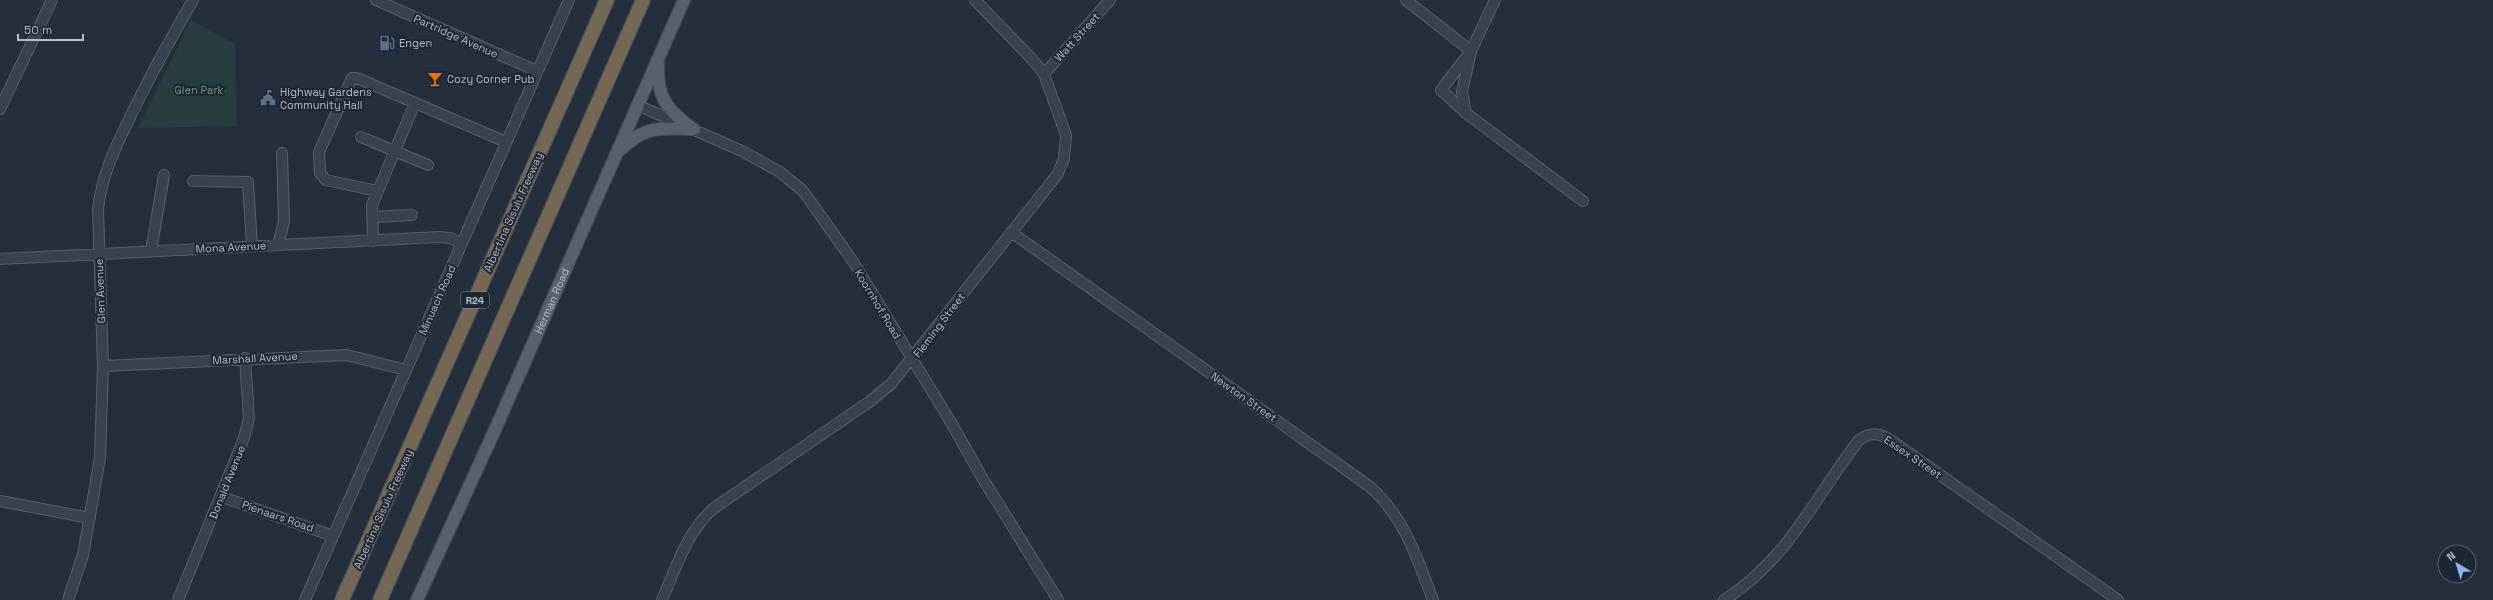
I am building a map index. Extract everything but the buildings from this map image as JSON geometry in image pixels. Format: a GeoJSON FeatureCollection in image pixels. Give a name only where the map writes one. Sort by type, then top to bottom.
{"type":"FeatureCollection","features":[{"type":"Feature","properties":{"kind":"highway","name":"Albertina Sisulu Freeway"},"geometry":{"type":"LineString","coordinates":[[342,600],[607,0]]}},
{"type":"Feature","properties":{"kind":"highway"},"geometry":{"type":"LineString","coordinates":[[380,600],[643,0]]}},
{"type":"Feature","properties":{"kind":"main road","name":"Herman Road"},"geometry":{"type":"LineString","coordinates":[[420,597],[684,0]]}},
{"type":"Feature","properties":{"kind":"main road"},"geometry":{"type":"LineString","coordinates":[[658,57],[657,82],[661,96],[671,111],[692,128]]}},
{"type":"Feature","properties":{"kind":"main road"},"geometry":{"type":"LineString","coordinates":[[616,154],[635,136],[648,130],[663,128],[692,128]]}},
{"type":"Feature","properties":{"kind":"street"},"geometry":{"type":"LineString","coordinates":[[0,109],[52,0]]}},
{"type":"Feature","properties":{"kind":"street","name":"Glen Avenue"},"geometry":{"type":"LineString","coordinates":[[68,600],[83,555],[100,458],[103,366],[98,203],[109,160],[153,70],[193,0]]}},
{"type":"Feature","properties":{"kind":"street","name":"Partridge Avenue"},"geometry":{"type":"LineString","coordinates":[[376,0],[537,71]]}},
{"type":"Feature","properties":{"kind":"street","name":"Minuach Road"},"geometry":{"type":"LineString","coordinates":[[305,600],[569,0]]}},
{"type":"Feature","properties":{"kind":"street","name":"Fleming Street"},"geometry":{"type":"LineString","coordinates":[[662,600],[689,540],[708,513],[869,402],[891,384],[912,360],[1011,232],[1054,180],[1064,159],[1066,135],[1044,74],[1031,58],[975,0]]}},
{"type":"Feature","properties":{"kind":"street","name":"Watt Street"},"geometry":{"type":"LineString","coordinates":[[1044,74],[1110,0]]}},
{"type":"Feature","properties":{"kind":"street"},"geometry":{"type":"LineString","coordinates":[[1406,0],[1471,51]]}},
{"type":"Feature","properties":{"kind":"street"},"geometry":{"type":"LineString","coordinates":[[1495,0],[1471,51],[1441,90],[1466,113],[1583,201]]}},
{"type":"Feature","properties":{"kind":"street"},"geometry":{"type":"LineString","coordinates":[[1466,113],[1462,92],[1471,51]]}},
{"type":"Feature","properties":{"kind":"street"},"geometry":{"type":"LineString","coordinates":[[377,191],[328,180],[322,176],[319,152],[349,83],[354,77],[506,142]]}},
{"type":"Feature","properties":{"kind":"street"},"geometry":{"type":"LineString","coordinates":[[373,240],[372,205],[415,103]]}},
{"type":"Feature","properties":{"kind":"street","name":"Koornhof Road"},"geometry":{"type":"LineString","coordinates":[[638,105],[692,128],[763,162],[792,180],[803,191],[852,260],[1058,600]]}},
{"type":"Feature","properties":{"kind":"street"},"geometry":{"type":"LineString","coordinates":[[361,137],[428,165]]}},
{"type":"Feature","properties":{"kind":"street"},"geometry":{"type":"LineString","coordinates":[[278,245],[284,221],[282,153]]}},
{"type":"Feature","properties":{"kind":"street"},"geometry":{"type":"LineString","coordinates":[[151,251],[164,175]]}},
{"type":"Feature","properties":{"kind":"street"},"geometry":{"type":"LineString","coordinates":[[193,181],[244,180],[248,182],[252,246]]}},
{"type":"Feature","properties":{"kind":"street"},"geometry":{"type":"LineString","coordinates":[[372,217],[412,215]]}},
{"type":"Feature","properties":{"kind":"street","name":"Newton Street"},"geometry":{"type":"LineString","coordinates":[[1011,232],[1360,478],[1378,493],[1403,526],[1433,600]]}},
{"type":"Feature","properties":{"kind":"street","name":"Mona Avenue"},"geometry":{"type":"LineString","coordinates":[[0,259],[373,240],[445,238],[461,244]]}},
{"type":"Feature","properties":{"kind":"street","name":"Marshall Avenue"},"geometry":{"type":"LineString","coordinates":[[103,366],[245,358],[347,355],[406,370]]}},
{"type":"Feature","properties":{"kind":"street","name":"Donald Avenue"},"geometry":{"type":"LineString","coordinates":[[178,600],[222,497],[244,438],[249,418],[245,358]]}},
{"type":"Feature","properties":{"kind":"street","name":"Essex Street"},"geometry":{"type":"LineString","coordinates":[[1724,600],[1760,574],[1779,554],[1859,440],[1867,435],[1876,433],[1895,443],[2118,600]]}},
{"type":"Feature","properties":{"kind":"street","name":"Pienaars Road"},"geometry":{"type":"LineString","coordinates":[[222,497],[334,536]]}},
{"type":"Feature","properties":{"kind":"street"},"geometry":{"type":"LineString","coordinates":[[0,500],[90,518]]}},
{"type":"Feature","properties":{"kind":"green space","name":"Glen Park"},"geometry":{"type":"Polygon","coordinates":[[[191,20],[235,44],[237,126],[138,128],[191,20]]]}},
{"type":"Feature","properties":{"kind":"place","name":"Engen"},"geometry":{"type":"Point","coordinates":[387,43]}},
{"type":"Feature","properties":{"kind":"place","name":"Cozy Corner Pub"},"geometry":{"type":"Point","coordinates":[435,79]}},
{"type":"Feature","properties":{"kind":"place","name":"Highway Gardens Community Hall"},"geometry":{"type":"Point","coordinates":[268,98]}}]}
